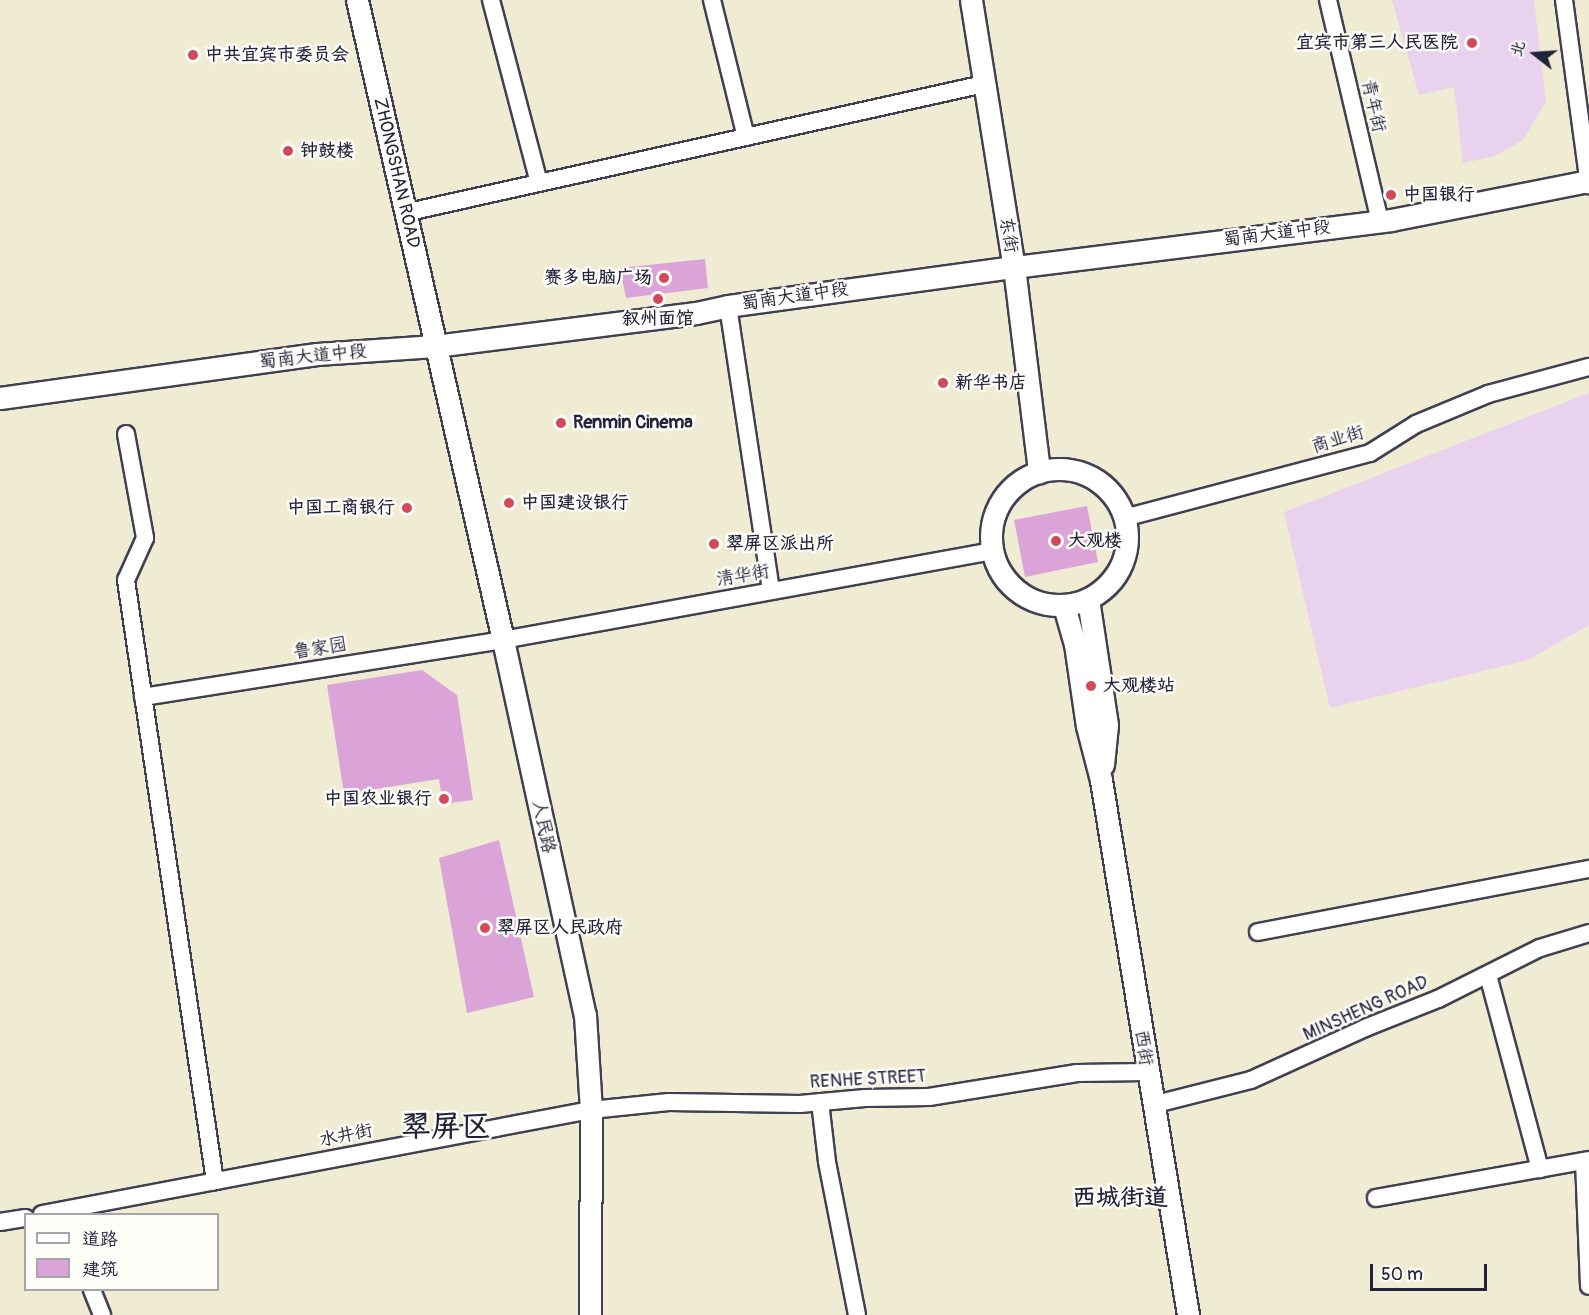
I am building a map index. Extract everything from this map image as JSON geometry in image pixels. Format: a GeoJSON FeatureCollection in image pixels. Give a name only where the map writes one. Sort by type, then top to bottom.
{"type":"FeatureCollection","features":[{"type":"Feature","properties":{"kind":"main road","name":"ZHONGSHAN ROAD"},"geometry":{"type":"LineString","coordinates":[[357,0],[435,346]]}},
{"type":"Feature","properties":{"kind":"main road","name":"东街"},"geometry":{"type":"LineString","coordinates":[[971,0],[1014,267],[1039,472]]}},
{"type":"Feature","properties":{"kind":"main road","name":"蜀南大道中段"},"geometry":{"type":"LineString","coordinates":[[0,398],[317,354],[435,346],[696,313],[728,306],[1014,267],[1380,221],[1589,182]]}},
{"type":"Feature","properties":{"kind":"main road","name":"人民路"},"geometry":{"type":"LineString","coordinates":[[435,346],[503,640],[585,1015],[591,1110],[590,1315]]}},
{"type":"Feature","properties":{"kind":"main road"},"geometry":{"type":"LineString","coordinates":[[1059,469],[1082,473],[1103,485],[1114,497],[1124,518],[1125,554],[1115,576],[1094,596],[1064,606],[1030,600],[1005,581],[991,551],[991,527],[998,505],[1008,492],[1027,477],[1039,472],[1059,469]]}},
{"type":"Feature","properties":{"kind":"main road","name":"西街"},"geometry":{"type":"LineString","coordinates":[[1088,599],[1107,725],[1101,780]]}},
{"type":"Feature","properties":{"kind":"main road","name":"西街"},"geometry":{"type":"LineString","coordinates":[[1064,606],[1075,644],[1087,726],[1101,780],[1146,1072],[1188,1315]]}},
{"type":"Feature","properties":{"kind":"street"},"geometry":{"type":"LineString","coordinates":[[491,0],[539,183]]}},
{"type":"Feature","properties":{"kind":"street"},"geometry":{"type":"LineString","coordinates":[[712,0],[746,137]]}},
{"type":"Feature","properties":{"kind":"street","name":"青年街"},"geometry":{"type":"LineString","coordinates":[[1328,0],[1380,221]]}},
{"type":"Feature","properties":{"kind":"street"},"geometry":{"type":"LineString","coordinates":[[1564,0],[1587,142],[1589,182]]}},
{"type":"Feature","properties":{"kind":"street"},"geometry":{"type":"LineString","coordinates":[[404,213],[984,84]]}},
{"type":"Feature","properties":{"kind":"street"},"geometry":{"type":"LineString","coordinates":[[728,306],[771,591]]}},
{"type":"Feature","properties":{"kind":"street","name":"商业街"},"geometry":{"type":"LineString","coordinates":[[1124,518],[1370,453],[1416,424],[1488,394],[1589,367]]}},
{"type":"Feature","properties":{"kind":"street"},"geometry":{"type":"LineString","coordinates":[[126,434],[145,537],[126,580],[215,1181]]}},
{"type":"Feature","properties":{"kind":"street","name":"清华街"},"geometry":{"type":"LineString","coordinates":[[503,640],[991,551]]}},
{"type":"Feature","properties":{"kind":"street","name":"鲁家园"},"geometry":{"type":"LineString","coordinates":[[143,697],[503,640]]}},
{"type":"Feature","properties":{"kind":"street"},"geometry":{"type":"LineString","coordinates":[[1258,932],[1589,869]]}},
{"type":"Feature","properties":{"kind":"street","name":"MINSHENG ROAD"},"geometry":{"type":"LineString","coordinates":[[1152,1105],[1251,1080],[1488,975],[1540,948],[1589,933]]}},
{"type":"Feature","properties":{"kind":"street"},"geometry":{"type":"LineString","coordinates":[[1488,975],[1540,1169]]}},
{"type":"Feature","properties":{"kind":"street","name":"RENHE STREET"},"geometry":{"type":"LineString","coordinates":[[591,1110],[669,1102],[820,1102],[929,1097],[1077,1073],[1146,1072]]}},
{"type":"Feature","properties":{"kind":"street"},"geometry":{"type":"LineString","coordinates":[[820,1102],[826,1162],[857,1315]]}},
{"type":"Feature","properties":{"kind":"street","name":"水井街"},"geometry":{"type":"LineString","coordinates":[[63,1213],[215,1181],[591,1110]]}},
{"type":"Feature","properties":{"kind":"street"},"geometry":{"type":"LineString","coordinates":[[1376,1198],[1587,1160],[1589,1286]]}},
{"type":"Feature","properties":{"kind":"street"},"geometry":{"type":"LineString","coordinates":[[0,1222],[24,1218]]}},
{"type":"Feature","properties":{"kind":"street"},"geometry":{"type":"LineString","coordinates":[[92,1291],[102,1315]]}},
{"type":"Feature","properties":{"kind":"shaded area","name":"宜宾市第三人民医院"},"geometry":{"type":"Polygon","coordinates":[[[1392,0],[1534,0],[1546,101],[1523,140],[1495,156],[1463,163],[1454,87],[1419,95],[1392,0]]]}},
{"type":"Feature","properties":{"kind":"shaded area"},"geometry":{"type":"Polygon","coordinates":[[[1589,393],[1589,625],[1528,660],[1330,708],[1284,512],[1589,393]]]}},
{"type":"Feature","properties":{"kind":"building","name":"赛多电脑广场"},"geometry":{"type":"Polygon","coordinates":[[[705,259],[708,288],[626,298],[620,268],[705,259]]]}},
{"type":"Feature","properties":{"kind":"building","name":"大观楼"},"geometry":{"type":"Polygon","coordinates":[[[1087,506],[1098,562],[1025,577],[1014,520],[1087,506]]]}},
{"type":"Feature","properties":{"kind":"building"},"geometry":{"type":"Polygon","coordinates":[[[422,670],[457,695],[473,800],[443,804],[439,779],[344,794],[327,685],[422,670]]]}},
{"type":"Feature","properties":{"kind":"building","name":"翠屏区人民政府"},"geometry":{"type":"Polygon","coordinates":[[[499,840],[534,997],[467,1013],[439,858],[499,840]]]}},
{"type":"Feature","properties":{"kind":"place","name":"宜宾市第三人民医院"},"geometry":{"type":"Point","coordinates":[1472,43]}},
{"type":"Feature","properties":{"kind":"place","name":"中共宜宾市委员会"},"geometry":{"type":"Point","coordinates":[193,55]}},
{"type":"Feature","properties":{"kind":"place","name":"钟鼓楼"},"geometry":{"type":"Point","coordinates":[288,151]}},
{"type":"Feature","properties":{"kind":"place","name":"中国银行"},"geometry":{"type":"Point","coordinates":[1391,195]}},
{"type":"Feature","properties":{"kind":"place","name":"赛多电脑广场"},"geometry":{"type":"Point","coordinates":[664,278]}},
{"type":"Feature","properties":{"kind":"place","name":"叙州面馆"},"geometry":{"type":"Point","coordinates":[658,299]}},
{"type":"Feature","properties":{"kind":"place","name":"新华书店"},"geometry":{"type":"Point","coordinates":[943,383]}},
{"type":"Feature","properties":{"kind":"place","name":"Renmin Cinema"},"geometry":{"type":"Point","coordinates":[561,423]}},
{"type":"Feature","properties":{"kind":"place","name":"中国建设银行"},"geometry":{"type":"Point","coordinates":[509,503]}},
{"type":"Feature","properties":{"kind":"place","name":"中国工商银行"},"geometry":{"type":"Point","coordinates":[407,508]}},
{"type":"Feature","properties":{"kind":"place","name":"大观楼"},"geometry":{"type":"Point","coordinates":[1056,541]}},
{"type":"Feature","properties":{"kind":"place","name":"翠屏区派出所"},"geometry":{"type":"Point","coordinates":[714,544]}},
{"type":"Feature","properties":{"kind":"place","name":"大观楼站"},"geometry":{"type":"Point","coordinates":[1091,686]}},
{"type":"Feature","properties":{"kind":"place","name":"中国农业银行"},"geometry":{"type":"Point","coordinates":[444,799]}},
{"type":"Feature","properties":{"kind":"place","name":"翠屏区人民政府"},"geometry":{"type":"Point","coordinates":[485,928]}},
{"type":"Feature","properties":{"kind":"district","name":"翠屏区"},"geometry":{"type":"Point","coordinates":[446,1127]}},
{"type":"Feature","properties":{"kind":"district","name":"西城街道"},"geometry":{"type":"Point","coordinates":[1120,1198]}}]}
